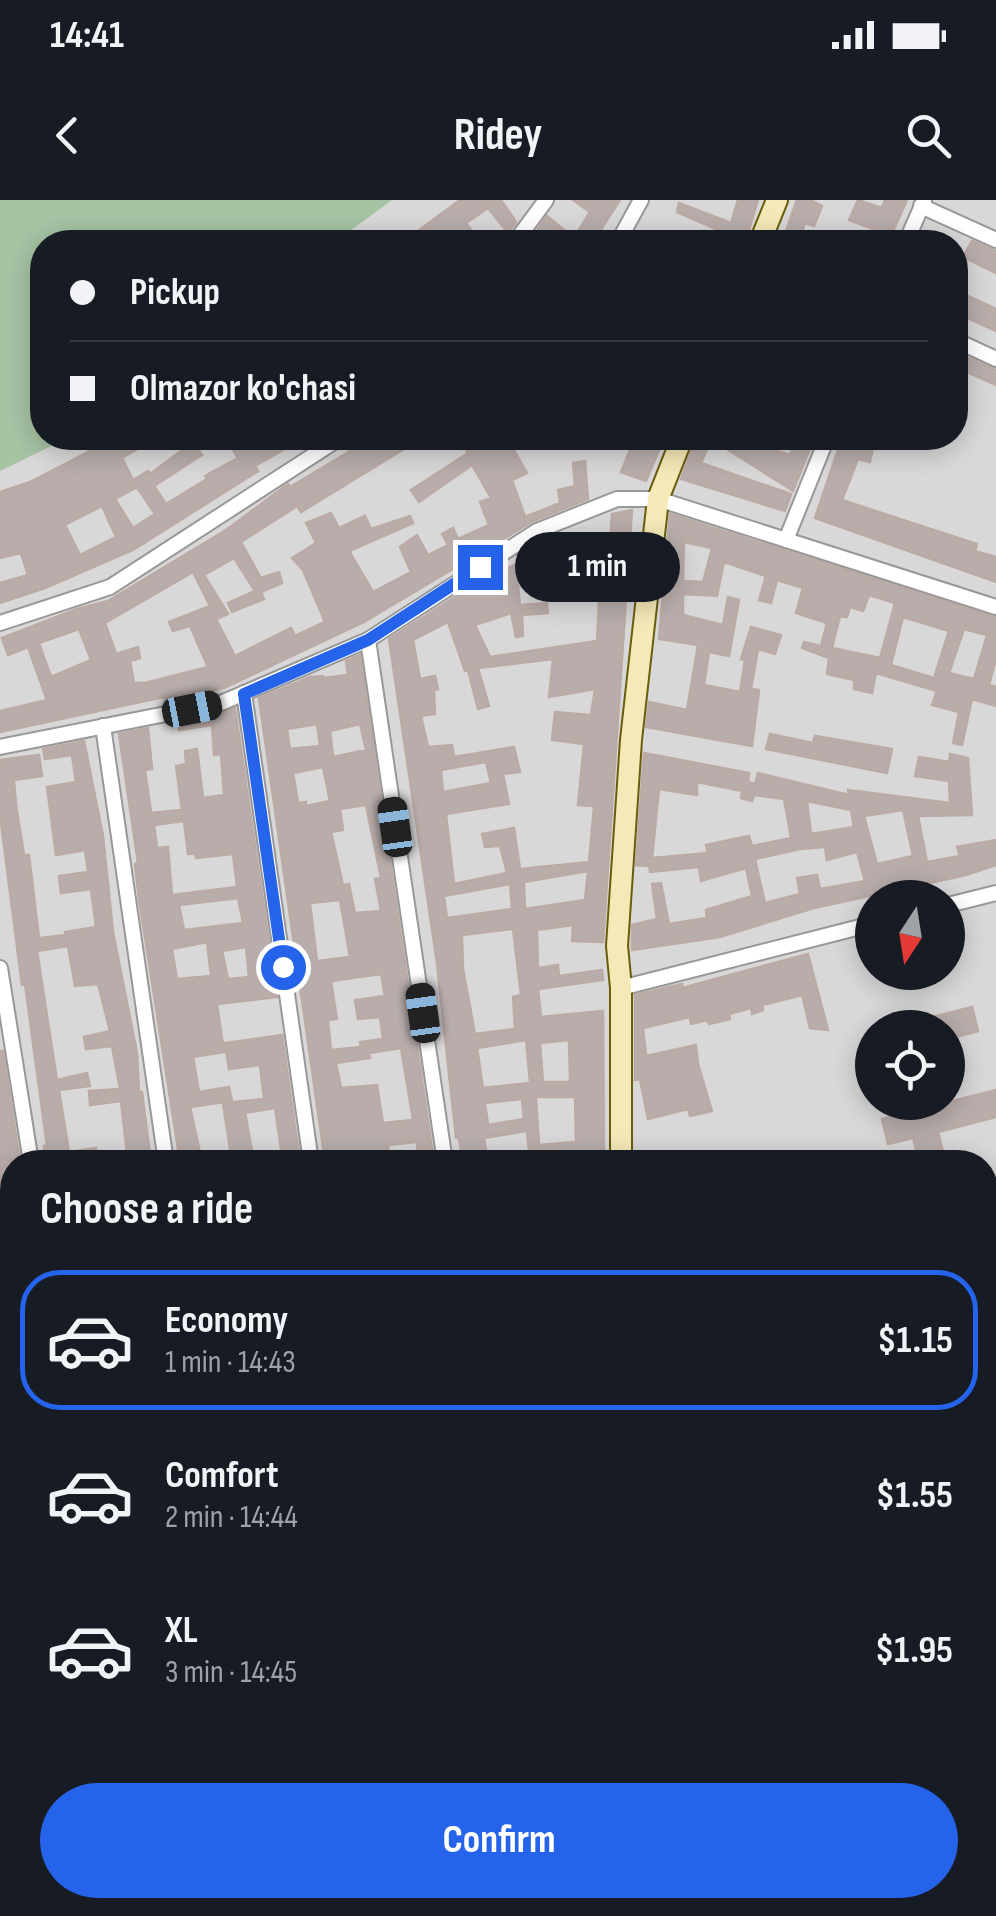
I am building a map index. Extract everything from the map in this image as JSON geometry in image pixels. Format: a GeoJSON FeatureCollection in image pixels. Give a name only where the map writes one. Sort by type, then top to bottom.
{"type":"FeatureCollection","features":[{"type":"Feature","properties":{"kind":"street"},"geometry":{"type":"LineString","coordinates":[[523,230],[546,200]]}},
{"type":"Feature","properties":{"kind":"street"},"geometry":{"type":"LineString","coordinates":[[625,230],[641,200]]}},
{"type":"Feature","properties":{"kind":"street"},"geometry":{"type":"LineString","coordinates":[[765,230],[777,200]]}},
{"type":"Feature","properties":{"kind":"street"},"geometry":{"type":"LineString","coordinates":[[911,230],[923,203],[996,240]]}},
{"type":"Feature","properties":{"kind":"street"},"geometry":{"type":"LineString","coordinates":[[968,346],[996,359]]}},
{"type":"Feature","properties":{"kind":"street"},"geometry":{"type":"LineString","coordinates":[[0,623],[110,588],[322,450]]}},
{"type":"Feature","properties":{"kind":"street"},"geometry":{"type":"LineString","coordinates":[[621,1150],[621,988],[617,946],[631,740],[658,500],[677,450]]}},
{"type":"Feature","properties":{"kind":"street"},"geometry":{"type":"LineString","coordinates":[[786,540],[822,450]]}},
{"type":"Feature","properties":{"kind":"street"},"geometry":{"type":"LineString","coordinates":[[0,747],[221,703],[244,694],[368,640],[537,531],[617,498],[658,500],[996,607]]}},
{"type":"Feature","properties":{"kind":"street"},"geometry":{"type":"LineString","coordinates":[[368,640],[443,1150]]}},
{"type":"Feature","properties":{"kind":"street"},"geometry":{"type":"LineString","coordinates":[[244,694],[308,1150]]}},
{"type":"Feature","properties":{"kind":"street"},"geometry":{"type":"LineString","coordinates":[[104,726],[164,1150]]}},
{"type":"Feature","properties":{"kind":"street"},"geometry":{"type":"LineString","coordinates":[[965,901],[996,893]]}},
{"type":"Feature","properties":{"kind":"street"},"geometry":{"type":"LineString","coordinates":[[621,988],[855,928]]}},
{"type":"Feature","properties":{"kind":"street"},"geometry":{"type":"LineString","coordinates":[[0,968],[29,1150]]}},
{"type":"Feature","properties":{"kind":"shaded area"},"geometry":{"type":"Polygon","coordinates":[[[0,200],[996,200],[996,1150],[0,1150],[0,200]]]}},
{"type":"Feature","properties":{"kind":"green space"},"geometry":{"type":"Polygon","coordinates":[[[0,200],[392,200],[351,230],[30,230],[30,450],[43,450],[0,471],[0,200]]]}},
{"type":"Feature","properties":{"kind":"building"},"geometry":{"type":"Polygon","coordinates":[[[460,200],[501,200],[516,222],[506,230],[488,208],[466,223],[471,230],[419,230],[460,200]]]}},
{"type":"Feature","properties":{"kind":"building"},"geometry":{"type":"Polygon","coordinates":[[[573,200],[620,200],[601,230],[579,230],[590,212],[573,200]]]}},
{"type":"Feature","properties":{"kind":"building"},"geometry":{"type":"Polygon","coordinates":[[[738,200],[758,200],[749,230],[718,230],[677,212],[679,203],[731,223],[738,200]]]}},
{"type":"Feature","properties":{"kind":"building"},"geometry":{"type":"Polygon","coordinates":[[[797,200],[811,200],[822,206],[814,226],[805,223],[802,230],[786,230],[797,200]]]}},
{"type":"Feature","properties":{"kind":"building"},"geometry":{"type":"Polygon","coordinates":[[[858,200],[882,208],[885,200],[907,200],[893,230],[873,230],[849,220],[858,200]]]}},
{"type":"Feature","properties":{"kind":"building"},"geometry":{"type":"Polygon","coordinates":[[[547,216],[564,230],[538,229],[547,216]]]}},
{"type":"Feature","properties":{"kind":"building"},"geometry":{"type":"Polygon","coordinates":[[[972,241],[996,251],[996,273],[968,259],[972,241]]]}},
{"type":"Feature","properties":{"kind":"building"},"geometry":{"type":"Polygon","coordinates":[[[968,296],[996,309],[996,331],[968,318],[968,296]]]}},
{"type":"Feature","properties":{"kind":"building"},"geometry":{"type":"Polygon","coordinates":[[[968,358],[996,370],[996,385],[968,373],[968,358]]]}},
{"type":"Feature","properties":{"kind":"building"},"geometry":{"type":"Polygon","coordinates":[[[92,450],[136,450],[122,458],[133,480],[148,471],[150,474],[182,450],[199,450],[202,455],[154,486],[166,504],[238,458],[233,450],[283,450],[255,466],[258,471],[133,550],[0,603],[0,583],[28,575],[21,553],[0,558],[0,492],[30,482],[92,450]],[[137,487],[115,499],[133,528],[155,514],[137,487]],[[102,506],[65,525],[80,555],[116,537],[102,506]]]}},
{"type":"Feature","properties":{"kind":"building"},"geometry":{"type":"Polygon","coordinates":[[[352,450],[402,450],[301,512],[297,506],[241,542],[261,578],[279,572],[282,583],[261,592],[264,599],[232,612],[228,603],[255,591],[234,558],[204,575],[228,614],[216,619],[235,656],[291,628],[295,636],[325,622],[303,570],[292,558],[316,543],[306,523],[331,513],[339,528],[365,516],[371,529],[410,516],[413,523],[349,551],[373,592],[411,572],[400,547],[417,535],[428,555],[448,545],[442,534],[453,528],[458,539],[489,525],[480,502],[491,498],[472,465],[419,502],[411,490],[468,453],[466,450],[514,450],[527,473],[512,480],[525,517],[560,503],[558,490],[575,486],[573,463],[585,461],[588,499],[533,521],[364,622],[226,687],[0,732],[0,711],[47,700],[28,647],[8,655],[2,638],[108,601],[226,530],[288,484],[290,487],[352,450]],[[193,572],[105,623],[116,654],[138,647],[140,658],[130,661],[134,683],[208,667],[190,626],[173,631],[169,622],[210,606],[193,572]],[[79,629],[39,643],[51,677],[91,660],[79,629]]]}},
{"type":"Feature","properties":{"kind":"building"},"geometry":{"type":"Polygon","coordinates":[[[630,450],[659,450],[646,481],[621,472],[630,450]]]}},
{"type":"Feature","properties":{"kind":"building"},"geometry":{"type":"Polygon","coordinates":[[[692,450],[706,450],[701,463],[791,494],[785,511],[681,479],[692,450]]]}},
{"type":"Feature","properties":{"kind":"building"},"geometry":{"type":"Polygon","coordinates":[[[728,450],[775,450],[790,455],[792,450],[809,450],[793,491],[728,450]]]}},
{"type":"Feature","properties":{"kind":"building"},"geometry":{"type":"Polygon","coordinates":[[[838,450],[872,450],[870,462],[858,459],[842,500],[977,544],[975,551],[996,557],[996,582],[815,518],[838,450]]]}},
{"type":"Feature","properties":{"kind":"building"},"geometry":{"type":"Polygon","coordinates":[[[632,510],[603,942],[572,941],[573,925],[537,930],[538,968],[558,965],[559,976],[602,970],[603,980],[538,989],[541,1017],[603,1011],[604,1150],[529,1150],[527,1131],[484,1138],[486,1150],[461,1150],[456,1138],[437,963],[389,639],[475,584],[516,564],[520,605],[547,603],[548,613],[522,615],[523,636],[516,637],[511,613],[475,625],[490,657],[597,641],[599,601],[606,600],[612,514],[632,510]],[[448,622],[413,640],[420,679],[435,676],[438,689],[434,690],[435,714],[421,716],[428,747],[452,745],[454,757],[514,747],[520,772],[503,774],[509,804],[446,814],[454,884],[507,873],[500,846],[485,847],[482,834],[514,828],[520,869],[589,862],[594,806],[578,805],[584,744],[552,740],[555,712],[591,715],[595,689],[549,697],[553,659],[478,668],[489,706],[478,709],[468,670],[465,671],[448,622]],[[486,762],[441,770],[443,792],[491,783],[486,762]],[[588,871],[524,882],[525,909],[585,900],[588,871]],[[510,884],[444,896],[447,918],[512,909],[510,884]],[[513,929],[462,935],[463,969],[475,1034],[515,1029],[513,997],[521,995],[513,929]],[[526,1040],[477,1048],[483,1088],[530,1083],[526,1040]],[[569,1040],[540,1043],[543,1082],[570,1082],[569,1040]],[[536,1097],[539,1145],[576,1142],[575,1097],[536,1097]],[[522,1099],[485,1103],[488,1125],[524,1119],[522,1099]]]}},
{"type":"Feature","properties":{"kind":"building"},"geometry":{"type":"Polygon","coordinates":[[[670,514],[996,617],[996,659],[989,685],[996,687],[996,706],[972,699],[962,745],[953,743],[959,712],[932,705],[937,691],[876,673],[872,693],[854,689],[854,680],[827,674],[829,658],[802,648],[804,642],[821,646],[827,623],[796,613],[803,588],[777,580],[771,603],[759,600],[766,576],[724,562],[717,596],[683,594],[683,615],[723,625],[728,597],[739,600],[729,656],[709,652],[704,685],[740,692],[745,660],[741,659],[751,627],[781,635],[775,654],[758,649],[751,689],[759,690],[752,746],[646,727],[649,702],[687,710],[698,645],[659,639],[670,514]],[[684,542],[683,581],[703,582],[712,548],[684,542]],[[869,595],[863,611],[850,607],[847,617],[840,616],[832,648],[880,658],[895,603],[869,595]],[[903,617],[891,665],[934,678],[949,631],[903,617]],[[964,629],[949,673],[974,679],[987,635],[964,629]]]}},
{"type":"Feature","properties":{"kind":"building"},"geometry":{"type":"Polygon","coordinates":[[[556,535],[558,561],[521,565],[518,556],[556,535]]]}},
{"type":"Feature","properties":{"kind":"building"},"geometry":{"type":"Polygon","coordinates":[[[360,655],[432,1150],[417,1150],[417,1142],[388,1145],[389,1150],[323,1150],[259,698],[310,677],[348,675],[346,661],[360,655]],[[317,724],[287,729],[290,749],[320,746],[317,724]],[[360,724],[330,731],[333,757],[366,750],[360,724]],[[323,767],[293,773],[298,803],[306,802],[306,806],[330,801],[323,767]],[[366,805],[340,809],[343,830],[331,832],[343,885],[349,884],[355,913],[381,911],[375,879],[381,878],[366,805]],[[340,900],[310,903],[317,961],[350,957],[340,900]],[[381,974],[331,981],[337,1019],[328,1020],[331,1050],[361,1047],[360,1042],[383,1039],[380,1017],[358,1019],[355,1000],[385,996],[381,974]],[[401,1048],[369,1053],[370,1058],[336,1063],[341,1088],[377,1085],[383,1123],[413,1120],[401,1048]]]}},
{"type":"Feature","properties":{"kind":"building"},"geometry":{"type":"Polygon","coordinates":[[[235,708],[277,997],[217,1004],[224,1052],[193,1057],[199,1092],[229,1087],[232,1101],[190,1107],[199,1150],[178,1150],[139,899],[135,864],[138,863],[119,734],[148,728],[152,769],[145,770],[151,813],[182,810],[176,766],[186,764],[185,751],[197,749],[203,798],[224,795],[221,754],[214,755],[212,725],[179,730],[178,722],[235,708]],[[184,821],[154,825],[157,848],[168,847],[172,895],[237,887],[233,854],[196,858],[195,854],[188,854],[184,821]],[[238,898],[179,905],[184,930],[243,923],[238,898]],[[207,942],[172,949],[177,979],[211,976],[207,942]],[[246,947],[222,951],[228,979],[249,977],[246,947]]]}},
{"type":"Feature","properties":{"kind":"building"},"geometry":{"type":"Polygon","coordinates":[[[770,734],[813,743],[815,736],[892,749],[887,773],[766,749],[770,734]]]}},
{"type":"Feature","properties":{"kind":"building"},"geometry":{"type":"Polygon","coordinates":[[[84,741],[103,836],[113,932],[137,1053],[149,1150],[127,1150],[121,1101],[90,1105],[89,1091],[120,1089],[112,1046],[86,1049],[84,1037],[110,1031],[98,984],[75,986],[68,946],[37,951],[57,1080],[87,1073],[90,1086],[59,1090],[69,1150],[44,1150],[47,1146],[0,815],[0,760],[39,755],[42,776],[14,780],[24,855],[29,855],[39,938],[96,927],[91,889],[61,893],[59,876],[88,872],[85,850],[56,855],[47,787],[76,782],[72,755],[45,759],[43,749],[84,741]]]}},
{"type":"Feature","properties":{"kind":"building"},"geometry":{"type":"Polygon","coordinates":[[[644,753],[749,773],[748,782],[755,784],[758,773],[849,795],[848,790],[950,803],[949,781],[915,776],[919,757],[949,762],[950,754],[968,758],[972,815],[918,816],[927,862],[960,856],[957,847],[996,840],[996,865],[943,880],[865,880],[857,852],[827,860],[825,847],[755,859],[765,903],[800,894],[797,878],[817,875],[820,889],[855,883],[855,899],[720,937],[632,950],[632,925],[657,919],[652,884],[661,883],[669,924],[707,918],[706,910],[752,896],[746,868],[701,881],[699,867],[650,872],[649,866],[636,865],[644,753]],[[697,782],[697,795],[659,789],[652,858],[708,853],[706,845],[749,836],[752,846],[791,838],[784,799],[754,795],[752,801],[741,798],[742,791],[697,782]],[[807,801],[811,834],[854,827],[851,810],[807,801]],[[903,810],[864,816],[877,864],[913,856],[903,810]]]}},
{"type":"Feature","properties":{"kind":"building"},"geometry":{"type":"Polygon","coordinates":[[[808,954],[828,1030],[810,1028],[802,995],[762,1005],[763,1010],[752,1014],[751,1008],[729,1014],[730,1019],[709,1024],[707,1020],[691,1024],[690,1017],[643,1028],[646,1056],[696,1045],[712,1111],[690,1116],[688,1109],[648,1119],[640,1079],[635,1080],[635,995],[682,984],[682,988],[808,954]]]}},
{"type":"Feature","properties":{"kind":"building"},"geometry":{"type":"Polygon","coordinates":[[[972,1007],[978,1031],[965,1034],[965,1010],[960,1010],[972,1007]]]}},
{"type":"Feature","properties":{"kind":"building"},"geometry":{"type":"Polygon","coordinates":[[[282,1035],[298,1150],[281,1150],[275,1108],[245,1113],[252,1150],[230,1150],[223,1103],[264,1099],[260,1065],[229,1069],[225,1043],[282,1035]]]}},
{"type":"Feature","properties":{"kind":"building"},"geometry":{"type":"Polygon","coordinates":[[[0,1051],[3,1051],[18,1150],[0,1150],[0,1051]]]}},
{"type":"Feature","properties":{"kind":"building"},"geometry":{"type":"Polygon","coordinates":[[[996,1090],[996,1117],[938,1132],[942,1150],[916,1150],[913,1138],[888,1144],[882,1120],[965,1120],[965,1098],[996,1090]]]}},
{"type":"Feature","properties":{"kind":"route"},"geometry":{"type":"LineString","coordinates":[[283,967],[244,694],[368,640],[480,567]]}}]}
